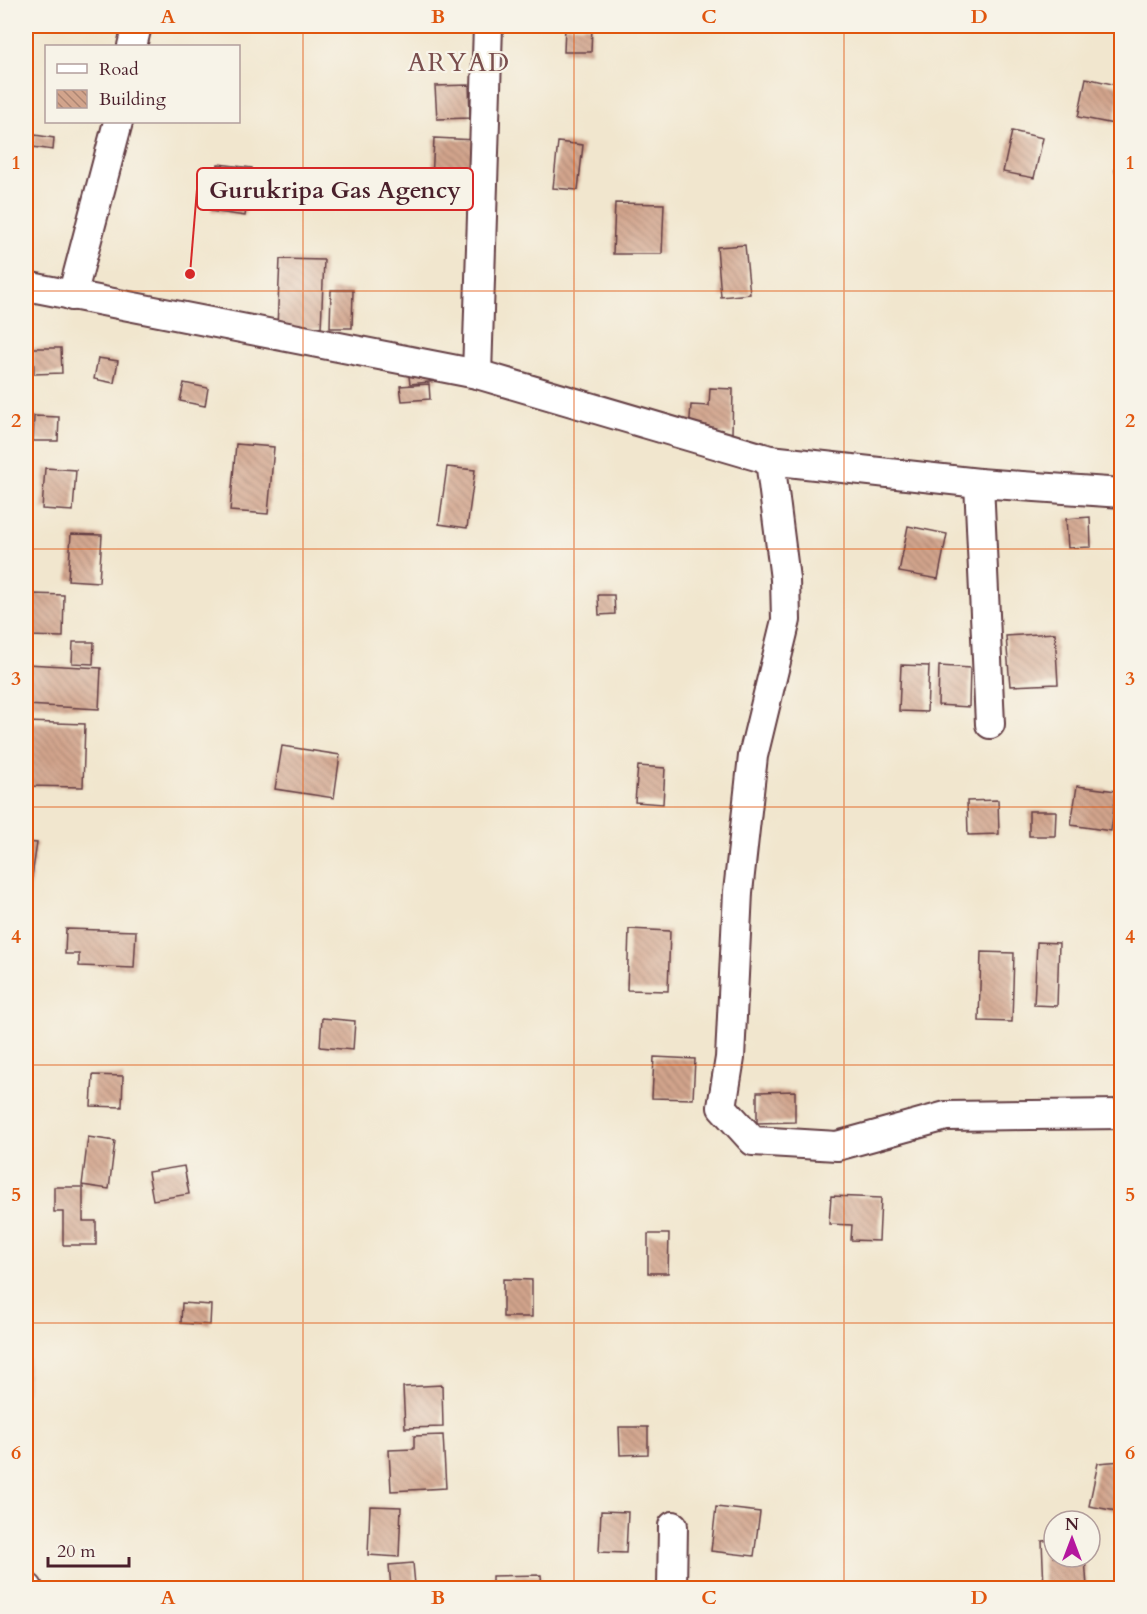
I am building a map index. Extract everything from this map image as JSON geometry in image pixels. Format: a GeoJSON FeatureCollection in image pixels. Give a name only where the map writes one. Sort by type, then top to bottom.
{"type":"FeatureCollection","features":[{"type":"Feature","properties":{"kind":"street"},"geometry":{"type":"LineString","coordinates":[[132,45],[137,26]]}},
{"type":"Feature","properties":{"kind":"street"},"geometry":{"type":"LineString","coordinates":[[477,374],[488,26]]}},
{"type":"Feature","properties":{"kind":"street"},"geometry":{"type":"LineString","coordinates":[[72,296],[118,123]]}},
{"type":"Feature","properties":{"kind":"street"},"geometry":{"type":"LineString","coordinates":[[26,286],[477,374],[770,460],[979,483],[1122,493]]}},
{"type":"Feature","properties":{"kind":"street"},"geometry":{"type":"LineString","coordinates":[[770,460],[785,579],[786,621],[753,756],[738,892],[730,1058],[722,1107],[753,1141],[837,1146],[945,1116],[1122,1114]]}},
{"type":"Feature","properties":{"kind":"street"},"geometry":{"type":"LineString","coordinates":[[979,483],[990,724]]}},
{"type":"Feature","properties":{"kind":"street"},"geometry":{"type":"LineString","coordinates":[[672,1588],[673,1526]]}},
{"type":"Feature","properties":{"kind":"building"},"geometry":{"type":"Polygon","coordinates":[[[565,26],[592,26],[591,52],[564,52],[565,26]]]}},
{"type":"Feature","properties":{"kind":"building"},"geometry":{"type":"Polygon","coordinates":[[[1086,78],[1121,86],[1114,124],[1078,117],[1086,78]]]}},
{"type":"Feature","properties":{"kind":"building"},"geometry":{"type":"Polygon","coordinates":[[[469,85],[470,118],[437,119],[435,86],[469,85]]]}},
{"type":"Feature","properties":{"kind":"building"},"geometry":{"type":"Polygon","coordinates":[[[1012,131],[1043,138],[1034,178],[1003,172],[1012,131]]]}},
{"type":"Feature","properties":{"kind":"building"},"geometry":{"type":"Polygon","coordinates":[[[35,135],[54,138],[53,150],[33,147],[35,135]]]}},
{"type":"Feature","properties":{"kind":"building"},"geometry":{"type":"Polygon","coordinates":[[[434,138],[476,140],[474,184],[432,182],[434,138]]]}},
{"type":"Feature","properties":{"kind":"building"},"geometry":{"type":"Polygon","coordinates":[[[558,142],[583,145],[578,190],[553,188],[558,142]]]}},
{"type":"Feature","properties":{"kind":"building"},"geometry":{"type":"Polygon","coordinates":[[[218,164],[252,168],[245,216],[211,211],[218,164]]]}},
{"type":"Feature","properties":{"kind":"building"},"geometry":{"type":"Polygon","coordinates":[[[1122,169],[1122,191],[1119,192],[1115,170],[1122,169]]]}},
{"type":"Feature","properties":{"kind":"building"},"geometry":{"type":"Polygon","coordinates":[[[615,203],[664,204],[662,254],[613,254],[615,203]]]}},
{"type":"Feature","properties":{"kind":"building"},"geometry":{"type":"Polygon","coordinates":[[[745,245],[750,294],[721,297],[717,247],[745,245]]]}},
{"type":"Feature","properties":{"kind":"building"},"geometry":{"type":"Polygon","coordinates":[[[280,259],[324,260],[321,329],[277,328],[280,259]]]}},
{"type":"Feature","properties":{"kind":"building"},"geometry":{"type":"Polygon","coordinates":[[[331,290],[353,290],[352,328],[330,328],[331,290]]]}},
{"type":"Feature","properties":{"kind":"building"},"geometry":{"type":"Polygon","coordinates":[[[33,348],[61,348],[62,373],[34,374],[33,348]]]}},
{"type":"Feature","properties":{"kind":"building"},"geometry":{"type":"Polygon","coordinates":[[[98,358],[118,361],[114,383],[94,379],[98,358]]]}},
{"type":"Feature","properties":{"kind":"building"},"geometry":{"type":"Polygon","coordinates":[[[436,366],[438,381],[410,384],[408,369],[436,366]]]}},
{"type":"Feature","properties":{"kind":"building"},"geometry":{"type":"Polygon","coordinates":[[[184,383],[208,388],[205,406],[180,401],[184,383]]]}},
{"type":"Feature","properties":{"kind":"building"},"geometry":{"type":"Polygon","coordinates":[[[429,384],[430,399],[402,401],[400,386],[429,384]]]}},
{"type":"Feature","properties":{"kind":"building"},"geometry":{"type":"Polygon","coordinates":[[[710,388],[733,389],[732,434],[689,432],[691,405],[709,406],[710,388]]]}},
{"type":"Feature","properties":{"kind":"building"},"geometry":{"type":"Polygon","coordinates":[[[34,416],[59,417],[58,441],[33,441],[34,416]]]}},
{"type":"Feature","properties":{"kind":"building"},"geometry":{"type":"Polygon","coordinates":[[[236,444],[274,447],[268,514],[230,511],[236,444]]]}},
{"type":"Feature","properties":{"kind":"building"},"geometry":{"type":"Polygon","coordinates":[[[447,467],[475,470],[467,528],[439,524],[447,467]]]}},
{"type":"Feature","properties":{"kind":"building"},"geometry":{"type":"Polygon","coordinates":[[[45,468],[76,470],[73,511],[42,509],[45,468]]]}},
{"type":"Feature","properties":{"kind":"building"},"geometry":{"type":"Polygon","coordinates":[[[1090,517],[1091,547],[1068,548],[1066,519],[1090,517]]]}},
{"type":"Feature","properties":{"kind":"building"},"geometry":{"type":"Polygon","coordinates":[[[908,526],[947,534],[938,579],[899,572],[908,526]]]}},
{"type":"Feature","properties":{"kind":"building"},"geometry":{"type":"Polygon","coordinates":[[[71,534],[102,535],[99,582],[68,580],[71,534]]]}},
{"type":"Feature","properties":{"kind":"building"},"geometry":{"type":"Polygon","coordinates":[[[32,594],[64,595],[63,637],[30,636],[32,594]]]}},
{"type":"Feature","properties":{"kind":"building"},"geometry":{"type":"Polygon","coordinates":[[[598,595],[614,595],[615,614],[599,615],[598,595]]]}},
{"type":"Feature","properties":{"kind":"building"},"geometry":{"type":"Polygon","coordinates":[[[1055,633],[1058,684],[1010,686],[1006,636],[1055,633]]]}},
{"type":"Feature","properties":{"kind":"building"},"geometry":{"type":"Polygon","coordinates":[[[73,642],[94,642],[93,664],[72,663],[73,642]]]}},
{"type":"Feature","properties":{"kind":"building"},"geometry":{"type":"Polygon","coordinates":[[[26,664],[101,668],[99,709],[26,705],[26,664]]]}},
{"type":"Feature","properties":{"kind":"building"},"geometry":{"type":"Polygon","coordinates":[[[901,665],[929,666],[927,712],[899,711],[901,665]]]}},
{"type":"Feature","properties":{"kind":"building"},"geometry":{"type":"Polygon","coordinates":[[[939,666],[970,668],[969,707],[938,705],[939,666]]]}},
{"type":"Feature","properties":{"kind":"building"},"geometry":{"type":"Polygon","coordinates":[[[26,722],[85,724],[83,787],[26,786],[26,722]]]}},
{"type":"Feature","properties":{"kind":"building"},"geometry":{"type":"Polygon","coordinates":[[[282,746],[340,755],[334,798],[275,789],[282,746]]]}},
{"type":"Feature","properties":{"kind":"building"},"geometry":{"type":"Polygon","coordinates":[[[638,766],[665,768],[663,804],[635,802],[638,766]]]}},
{"type":"Feature","properties":{"kind":"building"},"geometry":{"type":"Polygon","coordinates":[[[1077,786],[1116,791],[1111,831],[1071,825],[1077,786]]]}},
{"type":"Feature","properties":{"kind":"building"},"geometry":{"type":"Polygon","coordinates":[[[998,800],[999,834],[968,835],[967,801],[998,800]]]}},
{"type":"Feature","properties":{"kind":"building"},"geometry":{"type":"Polygon","coordinates":[[[1029,811],[1056,811],[1055,836],[1029,836],[1029,811]]]}},
{"type":"Feature","properties":{"kind":"building"},"geometry":{"type":"Polygon","coordinates":[[[26,842],[37,843],[29,896],[26,895],[26,842]]]}},
{"type":"Feature","properties":{"kind":"building"},"geometry":{"type":"Polygon","coordinates":[[[66,929],[136,931],[134,968],[79,966],[79,954],[65,954],[66,929]]]}},
{"type":"Feature","properties":{"kind":"building"},"geometry":{"type":"Polygon","coordinates":[[[629,929],[670,931],[668,991],[627,990],[629,929]]]}},
{"type":"Feature","properties":{"kind":"building"},"geometry":{"type":"Polygon","coordinates":[[[1037,942],[1059,943],[1057,1006],[1034,1005],[1037,942]]]}},
{"type":"Feature","properties":{"kind":"building"},"geometry":{"type":"Polygon","coordinates":[[[981,952],[1014,953],[1012,1022],[979,1021],[981,952]]]}},
{"type":"Feature","properties":{"kind":"building"},"geometry":{"type":"Polygon","coordinates":[[[322,1018],[355,1021],[353,1050],[320,1047],[322,1018]]]}},
{"type":"Feature","properties":{"kind":"building"},"geometry":{"type":"Polygon","coordinates":[[[654,1057],[695,1059],[693,1099],[652,1098],[654,1057]]]}},
{"type":"Feature","properties":{"kind":"building"},"geometry":{"type":"Polygon","coordinates":[[[93,1075],[123,1076],[122,1107],[91,1106],[93,1075]]]}},
{"type":"Feature","properties":{"kind":"building"},"geometry":{"type":"Polygon","coordinates":[[[795,1091],[795,1122],[757,1123],[757,1092],[795,1091]]]}},
{"type":"Feature","properties":{"kind":"building"},"geometry":{"type":"Polygon","coordinates":[[[88,1137],[115,1141],[109,1189],[82,1185],[88,1137]]]}},
{"type":"Feature","properties":{"kind":"building"},"geometry":{"type":"Polygon","coordinates":[[[184,1166],[189,1194],[153,1200],[148,1172],[184,1166]]]}},
{"type":"Feature","properties":{"kind":"building"},"geometry":{"type":"Polygon","coordinates":[[[54,1187],[83,1187],[83,1221],[96,1221],[96,1245],[63,1245],[63,1212],[54,1212],[54,1187]]]}},
{"type":"Feature","properties":{"kind":"building"},"geometry":{"type":"Polygon","coordinates":[[[831,1196],[881,1198],[879,1241],[851,1240],[852,1225],[829,1224],[831,1196]]]}},
{"type":"Feature","properties":{"kind":"building"},"geometry":{"type":"Polygon","coordinates":[[[648,1234],[669,1234],[668,1273],[648,1273],[648,1234]]]}},
{"type":"Feature","properties":{"kind":"building"},"geometry":{"type":"Polygon","coordinates":[[[503,1279],[532,1280],[532,1317],[503,1317],[503,1279]]]}},
{"type":"Feature","properties":{"kind":"building"},"geometry":{"type":"Polygon","coordinates":[[[182,1303],[211,1305],[210,1325],[181,1323],[182,1303]]]}},
{"type":"Feature","properties":{"kind":"building"},"geometry":{"type":"Polygon","coordinates":[[[26,1359],[29,1359],[27,1393],[26,1393],[26,1359]]]}},
{"type":"Feature","properties":{"kind":"building"},"geometry":{"type":"Polygon","coordinates":[[[442,1385],[443,1427],[405,1428],[403,1387],[442,1385]]]}},
{"type":"Feature","properties":{"kind":"building"},"geometry":{"type":"Polygon","coordinates":[[[619,1427],[648,1427],[648,1454],[620,1455],[619,1427]]]}},
{"type":"Feature","properties":{"kind":"building"},"geometry":{"type":"Polygon","coordinates":[[[443,1435],[446,1488],[391,1491],[389,1450],[414,1449],[414,1436],[443,1435]]]}},
{"type":"Feature","properties":{"kind":"building"},"geometry":{"type":"Polygon","coordinates":[[[1122,1461],[1122,1512],[1089,1506],[1098,1463],[1122,1461]]]}},
{"type":"Feature","properties":{"kind":"building"},"geometry":{"type":"Polygon","coordinates":[[[370,1506],[401,1507],[399,1557],[368,1555],[370,1506]]]}},
{"type":"Feature","properties":{"kind":"building"},"geometry":{"type":"Polygon","coordinates":[[[716,1507],[760,1512],[754,1556],[711,1551],[716,1507]]]}},
{"type":"Feature","properties":{"kind":"building"},"geometry":{"type":"Polygon","coordinates":[[[601,1511],[628,1512],[626,1553],[599,1552],[601,1511]]]}},
{"type":"Feature","properties":{"kind":"building"},"geometry":{"type":"Polygon","coordinates":[[[413,1563],[415,1585],[391,1587],[389,1565],[413,1563]]]}},
{"type":"Feature","properties":{"kind":"building"},"geometry":{"type":"Polygon","coordinates":[[[1043,1569],[1086,1569],[1087,1588],[1044,1588],[1043,1569]]]}},
{"type":"Feature","properties":{"kind":"building"},"geometry":{"type":"Polygon","coordinates":[[[541,1575],[542,1588],[492,1588],[492,1576],[541,1575]]]}},
{"type":"Feature","properties":{"kind":"place","name":"Gurukripa Gas Agency"},"geometry":{"type":"Point","coordinates":[190,274]}},
{"type":"Feature","properties":{"kind":"district","name":"ARYAD"},"geometry":{"type":"Point","coordinates":[459,62]}}]}
